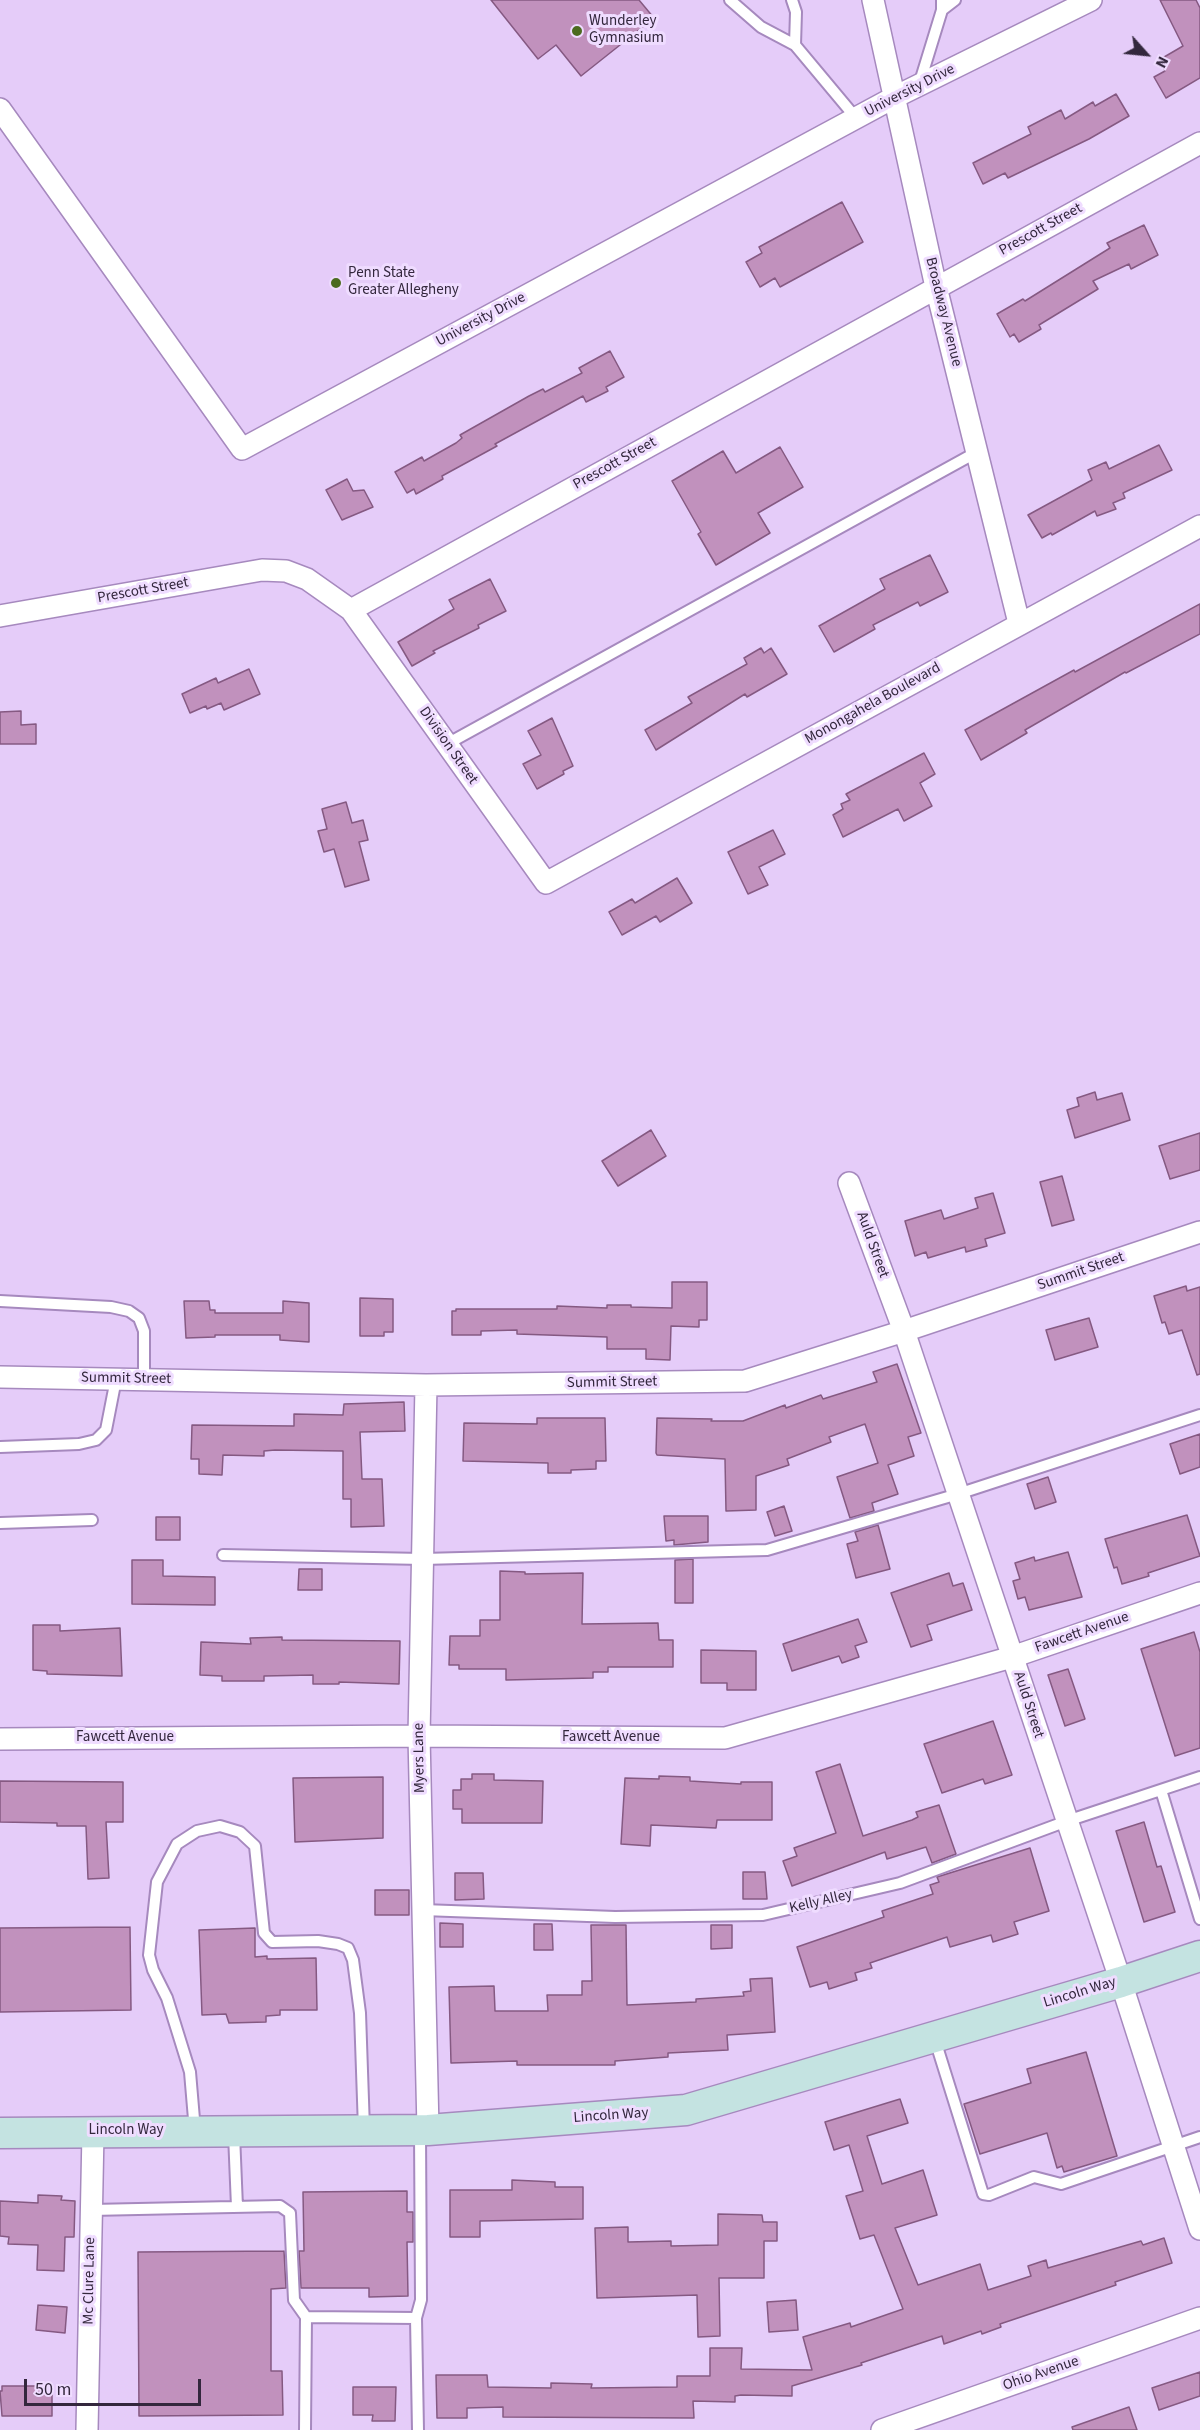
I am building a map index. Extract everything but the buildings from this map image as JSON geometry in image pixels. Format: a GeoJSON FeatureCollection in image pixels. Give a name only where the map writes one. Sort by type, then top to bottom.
{"type":"FeatureCollection","features":[{"type":"Feature","properties":{"kind":"main road","name":"Lincoln Way"},"geometry":{"type":"LineString","coordinates":[[0,2133],[424,2130],[686,2110],[1121,1982],[1200,1956]]}},
{"type":"Feature","properties":{"kind":"street","name":"Broadway Avenue"},"geometry":{"type":"LineString","coordinates":[[873,0],[936,286],[1019,623]]}},
{"type":"Feature","properties":{"kind":"street","name":"University Drive"},"geometry":{"type":"LineString","coordinates":[[0,109],[242,449],[893,98],[1092,0]]}},
{"type":"Feature","properties":{"kind":"street","name":"Prescott Street"},"geometry":{"type":"LineString","coordinates":[[0,616],[262,570],[286,571],[307,579],[351,610],[936,286],[1200,143]]}},
{"type":"Feature","properties":{"kind":"street","name":"Monongahela Boulevard"},"geometry":{"type":"LineString","coordinates":[[546,884],[1019,623],[1200,526]]}},
{"type":"Feature","properties":{"kind":"street","name":"Division Street"},"geometry":{"type":"LineString","coordinates":[[351,610],[546,884]]}},
{"type":"Feature","properties":{"kind":"street","name":"Auld Street"},"geometry":{"type":"LineString","coordinates":[[849,1184],[904,1331],[1121,1982],[1200,2229]]}},
{"type":"Feature","properties":{"kind":"street","name":"Summit Street"},"geometry":{"type":"LineString","coordinates":[[0,1377],[426,1385],[745,1381],[904,1331],[1200,1232]]}},
{"type":"Feature","properties":{"kind":"street","name":"Myers Lane"},"geometry":{"type":"LineString","coordinates":[[424,2130],[419,1736],[426,1385]]}},
{"type":"Feature","properties":{"kind":"street","name":"Fawcett Avenue"},"geometry":{"type":"LineString","coordinates":[[0,1739],[419,1736],[724,1738],[1012,1657],[1200,1593]]}},
{"type":"Feature","properties":{"kind":"street","name":"Mc Clure Lane"},"geometry":{"type":"LineString","coordinates":[[87,2430],[93,2132]]}},
{"type":"Feature","properties":{"kind":"street","name":"Ohio Avenue"},"geometry":{"type":"LineString","coordinates":[[882,2430],[1200,2318]]}},
{"type":"Feature","properties":{"kind":"lane"},"geometry":{"type":"LineString","coordinates":[[730,0],[761,27],[795,45],[856,118]]}},
{"type":"Feature","properties":{"kind":"lane"},"geometry":{"type":"LineString","coordinates":[[792,0],[796,12],[795,45]]}},
{"type":"Feature","properties":{"kind":"lane"},"geometry":{"type":"LineString","coordinates":[[919,85],[942,5],[955,0]]}},
{"type":"Feature","properties":{"kind":"lane"},"geometry":{"type":"LineString","coordinates":[[447,744],[977,452]]}},
{"type":"Feature","properties":{"kind":"lane"},"geometry":{"type":"LineString","coordinates":[[0,1301],[111,1307],[129,1311],[139,1318],[144,1330],[144,1380]]}},
{"type":"Feature","properties":{"kind":"lane"},"geometry":{"type":"LineString","coordinates":[[0,1447],[79,1444],[96,1440],[106,1430],[116,1379]]}},
{"type":"Feature","properties":{"kind":"lane"},"geometry":{"type":"LineString","coordinates":[[223,1555],[423,1559],[767,1550],[958,1494],[1200,1415]]}},
{"type":"Feature","properties":{"kind":"lane"},"geometry":{"type":"LineString","coordinates":[[0,1523],[92,1520]]}},
{"type":"Feature","properties":{"kind":"lane","name":"Kelly Alley"},"geometry":{"type":"LineString","coordinates":[[423,1910],[615,1917],[763,1915],[900,1883],[1067,1821],[1200,1777]]}},
{"type":"Feature","properties":{"kind":"lane"},"geometry":{"type":"LineString","coordinates":[[1161,1790],[1200,1919]]}},
{"type":"Feature","properties":{"kind":"lane"},"geometry":{"type":"LineString","coordinates":[[195,2131],[190,2072],[167,1998],[153,1970],[149,1954],[157,1882],[177,1844],[197,1832],[220,1826],[240,1832],[255,1846],[264,1934],[272,1942],[318,1941],[348,1948],[353,1960],[360,2013],[364,2130]]}},
{"type":"Feature","properties":{"kind":"lane"},"geometry":{"type":"LineString","coordinates":[[934,2037],[983,2194],[989,2195],[1034,2178],[1061,2184],[1200,2137]]}},
{"type":"Feature","properties":{"kind":"lane"},"geometry":{"type":"LineString","coordinates":[[418,2430],[416,2318],[421,2300],[424,2130]]}},
{"type":"Feature","properties":{"kind":"lane"},"geometry":{"type":"LineString","coordinates":[[234,2131],[237,2207]]}},
{"type":"Feature","properties":{"kind":"lane"},"geometry":{"type":"LineString","coordinates":[[91,2210],[280,2206],[290,2213],[294,2300],[306,2317],[305,2430]]}},
{"type":"Feature","properties":{"kind":"lane"},"geometry":{"type":"LineString","coordinates":[[306,2317],[416,2318]]}},
{"type":"Feature","properties":{"kind":"place","name":"Wunderley Gymnasium"},"geometry":{"type":"Point","coordinates":[577,31]}},
{"type":"Feature","properties":{"kind":"place","name":"Penn State Greater Allegheny"},"geometry":{"type":"Point","coordinates":[336,283]}}]}
